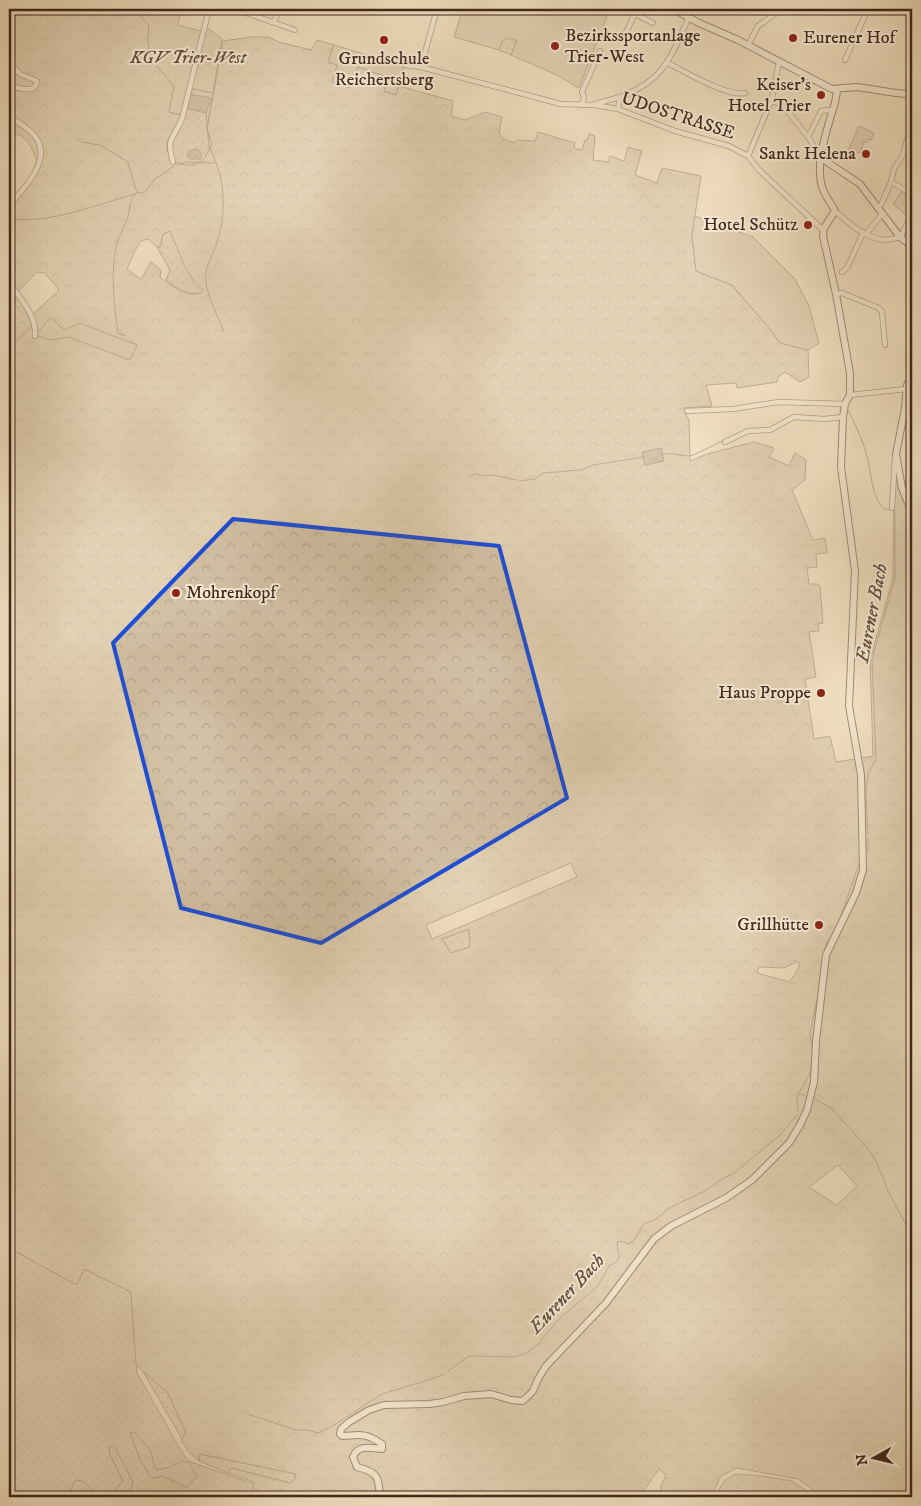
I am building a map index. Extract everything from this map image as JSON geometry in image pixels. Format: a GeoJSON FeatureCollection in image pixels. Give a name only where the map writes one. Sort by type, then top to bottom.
{"type":"FeatureCollection","features":[{"type":"Feature","properties":{"kind":"street"},"geometry":{"type":"LineString","coordinates":[[173,162],[169,146],[182,119],[209,9]]}},
{"type":"Feature","properties":{"kind":"street"},"geometry":{"type":"LineString","coordinates":[[235,9],[274,21],[295,30]]}},
{"type":"Feature","properties":{"kind":"street"},"geometry":{"type":"LineString","coordinates":[[274,21],[280,9]]}},
{"type":"Feature","properties":{"kind":"street"},"geometry":{"type":"LineString","coordinates":[[421,67],[437,10],[428,9]]}},
{"type":"Feature","properties":{"kind":"street"},"geometry":{"type":"LineString","coordinates":[[452,9],[461,12]]}},
{"type":"Feature","properties":{"kind":"street"},"geometry":{"type":"LineString","coordinates":[[673,9],[829,87],[837,89],[857,86],[896,93],[906,94],[912,92]]}},
{"type":"Feature","properties":{"kind":"street"},"geometry":{"type":"LineString","coordinates":[[748,45],[758,26],[782,9]]}},
{"type":"Feature","properties":{"kind":"street"},"geometry":{"type":"LineString","coordinates":[[845,60],[866,9]]}},
{"type":"Feature","properties":{"kind":"street"},"geometry":{"type":"LineString","coordinates":[[624,38],[636,11],[653,23]]}},
{"type":"Feature","properties":{"kind":"street"},"geometry":{"type":"LineString","coordinates":[[594,105],[620,97],[647,85],[668,63],[689,17]]}},
{"type":"Feature","properties":{"kind":"street"},"geometry":{"type":"LineString","coordinates":[[582,105],[584,97],[581,92],[600,51]]}},
{"type":"Feature","properties":{"kind":"street"},"geometry":{"type":"LineString","coordinates":[[9,62],[20,74],[37,81],[33,89],[9,86]]}},
{"type":"Feature","properties":{"kind":"street"},"geometry":{"type":"LineString","coordinates":[[748,156],[772,99],[779,62]]}},
{"type":"Feature","properties":{"kind":"street"},"geometry":{"type":"LineString","coordinates":[[668,63],[705,82],[739,94],[745,93]]}},
{"type":"Feature","properties":{"kind":"street","name":"UDOSTRASSE"},"geometry":{"type":"LineString","coordinates":[[405,65],[421,67],[561,104],[594,105],[618,109],[675,130],[729,146],[748,156],[760,170],[823,230]]}},
{"type":"Feature","properties":{"kind":"street"},"geometry":{"type":"LineString","coordinates":[[837,89],[821,158],[822,186],[835,211],[853,228],[885,241],[900,237],[912,216]]}},
{"type":"Feature","properties":{"kind":"street"},"geometry":{"type":"LineString","coordinates":[[618,109],[620,97]]}},
{"type":"Feature","properties":{"kind":"street"},"geometry":{"type":"LineString","coordinates":[[772,99],[786,109],[819,152],[821,158],[857,182],[900,237],[912,246]]}},
{"type":"Feature","properties":{"kind":"street"},"geometry":{"type":"LineString","coordinates":[[808,137],[821,112],[832,111]]}},
{"type":"Feature","properties":{"kind":"street"},"geometry":{"type":"LineString","coordinates":[[9,116],[31,132],[40,144],[38,163],[32,178],[9,205]]}},
{"type":"Feature","properties":{"kind":"street"},"geometry":{"type":"LineString","coordinates":[[878,207],[891,182],[894,168],[910,144],[912,122]]}},
{"type":"Feature","properties":{"kind":"street"},"geometry":{"type":"LineString","coordinates":[[891,182],[912,194]]}},
{"type":"Feature","properties":{"kind":"street"},"geometry":{"type":"LineString","coordinates":[[380,1497],[377,1476],[373,1472],[357,1467],[353,1460],[353,1454],[364,1447],[382,1448],[382,1444],[362,1435],[342,1436],[340,1434],[341,1429],[368,1410],[384,1405],[430,1404],[464,1396],[491,1394],[511,1400],[520,1401],[525,1399],[533,1391],[546,1366],[606,1303],[654,1239],[671,1226],[726,1198],[743,1187],[794,1136],[806,1110],[814,1082],[816,1041],[826,955],[856,893],[862,870],[861,775],[849,706],[855,576],[842,474],[843,417],[845,404],[850,395],[850,372],[836,294],[825,249],[823,230],[835,211]]}},
{"type":"Feature","properties":{"kind":"street"},"geometry":{"type":"LineString","coordinates":[[842,272],[847,268],[864,234],[882,214]]}},
{"type":"Feature","properties":{"kind":"street"},"geometry":{"type":"LineString","coordinates":[[9,282],[34,318],[36,326],[35,336]]}},
{"type":"Feature","properties":{"kind":"street"},"geometry":{"type":"LineString","coordinates":[[836,294],[842,293],[879,308],[882,312],[885,345]]}},
{"type":"Feature","properties":{"kind":"street"},"geometry":{"type":"LineString","coordinates":[[892,508],[894,467],[905,408],[906,389],[912,374]]}},
{"type":"Feature","properties":{"kind":"street"},"geometry":{"type":"LineString","coordinates":[[850,395],[906,389]]}},
{"type":"Feature","properties":{"kind":"street"},"geometry":{"type":"LineString","coordinates":[[687,412],[733,409],[779,402],[845,404]]}},
{"type":"Feature","properties":{"kind":"street"},"geometry":{"type":"LineString","coordinates":[[725,442],[748,431],[770,430],[794,416],[843,417]]}},
{"type":"Feature","properties":{"kind":"street"},"geometry":{"type":"LineString","coordinates":[[896,454],[902,488],[912,513]]}},
{"type":"Feature","properties":{"kind":"highlighted area"},"geometry":{"type":"Polygon","coordinates":[[[233,519],[499,546],[567,798],[321,943],[181,908],[113,643],[233,519]]]}},
{"type":"Feature","properties":{"kind":"green space"},"geometry":{"type":"Polygon","coordinates":[[[9,9],[128,9],[138,14],[149,25],[150,58],[174,86],[169,112],[181,115],[168,140],[167,150],[173,160],[184,165],[196,164],[203,160],[212,144],[207,129],[223,41],[251,37],[269,37],[279,42],[311,50],[317,40],[334,45],[328,62],[337,65],[332,82],[357,67],[388,77],[384,91],[396,95],[399,86],[453,101],[451,116],[465,120],[485,112],[502,117],[499,133],[502,138],[514,143],[517,140],[535,141],[538,132],[575,143],[574,148],[582,150],[589,134],[595,136],[593,160],[608,162],[610,156],[624,161],[628,147],[642,151],[635,175],[657,183],[662,168],[701,176],[692,235],[696,271],[731,285],[780,343],[808,350],[809,377],[800,382],[785,372],[778,377],[777,382],[737,388],[736,383],[706,385],[712,406],[683,408],[689,420],[690,461],[707,454],[754,442],[774,448],[769,457],[789,466],[795,453],[806,460],[805,480],[792,490],[813,540],[825,538],[827,553],[816,554],[817,567],[807,568],[809,584],[818,584],[820,586],[823,623],[818,624],[819,631],[809,632],[816,677],[805,679],[814,739],[830,736],[836,762],[873,756],[870,659],[893,578],[894,486],[912,481],[912,1497],[824,1497],[798,1479],[737,1468],[721,1476],[711,1497],[661,1497],[661,1486],[666,1475],[659,1469],[639,1497],[416,1497],[406,1494],[403,1497],[263,1497],[252,1493],[254,1482],[228,1473],[231,1468],[290,1483],[294,1480],[296,1474],[200,1454],[199,1461],[189,1452],[181,1440],[186,1433],[168,1393],[136,1365],[131,1292],[84,1269],[77,1285],[9,1248],[9,341],[15,343],[32,326],[30,317],[59,290],[45,273],[37,272],[15,295],[9,285],[9,201],[29,180],[37,162],[30,145],[21,136],[17,134],[13,136],[9,143],[9,9]],[[170,231],[163,234],[160,247],[157,247],[148,239],[141,241],[127,269],[141,279],[151,262],[161,270],[160,278],[179,290],[189,294],[201,293],[203,290],[193,280],[184,265],[170,231]],[[571,863],[426,925],[432,939],[577,877],[571,863]],[[469,929],[442,939],[451,953],[470,947],[469,929]],[[797,962],[783,968],[759,967],[757,973],[789,982],[800,964],[797,962]],[[838,1165],[809,1187],[837,1205],[857,1186],[838,1165]]]}},
{"type":"Feature","properties":{"kind":"green space","name":"KGV Trier-West"},"geometry":{"type":"Polygon","coordinates":[[[128,9],[181,9],[178,25],[201,31],[207,27],[222,39],[213,93],[188,88],[181,115],[169,112],[174,86],[150,58],[149,25],[138,14],[128,9]]]}},
{"type":"Feature","properties":{"kind":"green space","name":"Bezirkssportanlage Trier-West"},"geometry":{"type":"Polygon","coordinates":[[[463,9],[610,9],[579,88],[557,75],[511,55],[517,41],[509,38],[502,41],[499,50],[454,37],[463,9]]]}},
{"type":"Feature","properties":{"kind":"green space"},"geometry":{"type":"Polygon","coordinates":[[[509,38],[517,41],[511,55],[499,50],[501,41],[509,38]]]}},
{"type":"Feature","properties":{"kind":"green space"},"geometry":{"type":"Polygon","coordinates":[[[334,45],[404,66],[396,95],[384,91],[388,77],[358,67],[350,88],[332,82],[337,65],[328,62],[334,45]]]}},
{"type":"Feature","properties":{"kind":"green space"},"geometry":{"type":"Polygon","coordinates":[[[188,87],[213,93],[207,128],[212,144],[202,161],[197,164],[185,165],[180,164],[171,157],[167,146],[181,116],[188,87]]]}},
{"type":"Feature","properties":{"kind":"green space"},"geometry":{"type":"Polygon","coordinates":[[[859,126],[874,133],[871,140],[868,139],[867,142],[864,142],[860,153],[849,149],[859,126]]]}},
{"type":"Feature","properties":{"kind":"green space"},"geometry":{"type":"Polygon","coordinates":[[[902,191],[912,202],[911,211],[905,214],[893,204],[902,191]]]}},
{"type":"Feature","properties":{"kind":"green space"},"geometry":{"type":"Polygon","coordinates":[[[695,216],[753,237],[795,279],[809,306],[819,343],[808,350],[780,343],[732,285],[696,271],[692,235],[695,216]]]}},
{"type":"Feature","properties":{"kind":"green space"},"geometry":{"type":"Polygon","coordinates":[[[170,231],[193,280],[203,290],[201,293],[196,294],[182,291],[166,280],[170,270],[157,247],[160,247],[163,234],[170,231]]]}},
{"type":"Feature","properties":{"kind":"green space"},"geometry":{"type":"Polygon","coordinates":[[[9,285],[30,317],[32,326],[15,343],[9,341],[9,285]]]}},
{"type":"Feature","properties":{"kind":"green space"},"geometry":{"type":"Polygon","coordinates":[[[51,317],[64,330],[80,323],[137,345],[130,360],[69,337],[49,340],[36,335],[51,317]]]}},
{"type":"Feature","properties":{"kind":"green space"},"geometry":{"type":"Polygon","coordinates":[[[469,929],[470,947],[451,953],[442,939],[469,929]]]}},
{"type":"Feature","properties":{"kind":"green space"},"geometry":{"type":"Polygon","coordinates":[[[9,1248],[77,1285],[84,1269],[131,1292],[137,1373],[188,1461],[254,1484],[253,1493],[263,1497],[133,1497],[131,1489],[133,1482],[113,1446],[109,1452],[123,1481],[117,1488],[117,1497],[99,1497],[84,1482],[76,1480],[68,1497],[9,1497],[9,1248]],[[135,1432],[131,1433],[137,1452],[142,1463],[155,1478],[162,1476],[186,1487],[197,1476],[178,1463],[168,1468],[157,1470],[149,1448],[135,1432]]]}},
{"type":"Feature","properties":{"kind":"green space"},"geometry":{"type":"Polygon","coordinates":[[[142,1370],[168,1393],[186,1433],[182,1439],[142,1370]]]}},
{"type":"Feature","properties":{"kind":"green space"},"geometry":{"type":"Polygon","coordinates":[[[135,1432],[149,1448],[157,1470],[168,1468],[182,1461],[189,1463],[197,1476],[186,1487],[162,1476],[152,1478],[142,1462],[130,1433],[135,1432]]]}},
{"type":"Feature","properties":{"kind":"green space"},"geometry":{"type":"Polygon","coordinates":[[[110,1446],[114,1446],[133,1482],[131,1489],[133,1497],[117,1497],[117,1488],[123,1481],[109,1452],[110,1446]]]}},
{"type":"Feature","properties":{"kind":"green space"},"geometry":{"type":"Polygon","coordinates":[[[199,1454],[296,1474],[294,1480],[290,1483],[232,1468],[228,1473],[199,1461],[199,1454]]]}},
{"type":"Feature","properties":{"kind":"green space"},"geometry":{"type":"Polygon","coordinates":[[[735,1474],[792,1481],[816,1497],[715,1497],[724,1481],[735,1474]]]}},
{"type":"Feature","properties":{"kind":"green space"},"geometry":{"type":"Polygon","coordinates":[[[75,1480],[84,1482],[99,1497],[68,1497],[75,1480]]]}},
{"type":"Feature","properties":{"kind":"water"},"geometry":{"type":"Polygon","coordinates":[[[190,94],[211,98],[206,113],[188,109],[190,94]]]}},
{"type":"Feature","properties":{"kind":"water"},"geometry":{"type":"Polygon","coordinates":[[[195,149],[202,155],[200,160],[195,158],[191,160],[187,156],[189,151],[195,149]]]}},
{"type":"Feature","properties":{"kind":"water"},"geometry":{"type":"Polygon","coordinates":[[[661,448],[664,461],[645,465],[642,452],[661,448]]]}},
{"type":"Feature","properties":{"kind":"waterway"},"geometry":{"type":"LineString","coordinates":[[177,165],[187,162],[216,163],[209,145],[206,113]]}},
{"type":"Feature","properties":{"kind":"waterway"},"geometry":{"type":"LineString","coordinates":[[77,138],[81,141]]}},
{"type":"Feature","properties":{"kind":"waterway"},"geometry":{"type":"LineString","coordinates":[[82,142],[99,145]]}},
{"type":"Feature","properties":{"kind":"waterway"},"geometry":{"type":"LineString","coordinates":[[100,145],[128,162],[137,193],[145,192],[155,179],[174,166]]}},
{"type":"Feature","properties":{"kind":"waterway"},"geometry":{"type":"LineString","coordinates":[[216,163],[222,183],[223,213],[217,243],[207,269],[206,280],[212,303],[224,332]]}},
{"type":"Feature","properties":{"kind":"waterway"},"geometry":{"type":"LineString","coordinates":[[126,336],[118,333],[113,276],[117,243],[128,217],[131,201],[137,193]]}},
{"type":"Feature","properties":{"kind":"waterway"},"geometry":{"type":"LineString","coordinates":[[12,219],[28,220],[59,216],[135,194]]}},
{"type":"Feature","properties":{"kind":"waterway","name":"Eurener Bach"},"geometry":{"type":"LineString","coordinates":[[848,410],[864,447],[876,497],[884,509],[893,510],[895,515],[895,578],[872,659],[876,760],[868,773],[866,794],[868,834]]}},
{"type":"Feature","properties":{"kind":"waterway"},"geometry":{"type":"LineString","coordinates":[[661,455],[693,455],[723,441]]}},
{"type":"Feature","properties":{"kind":"waterway"},"geometry":{"type":"LineString","coordinates":[[519,481],[535,479],[543,473],[581,470],[593,465],[644,457]]}},
{"type":"Feature","properties":{"kind":"waterway"},"geometry":{"type":"LineString","coordinates":[[469,476],[476,474],[483,476],[492,475],[517,480]]}},
{"type":"Feature","properties":{"kind":"waterway","name":"Eurener Bach"},"geometry":{"type":"LineString","coordinates":[[865,855],[868,851],[868,837]]}},
{"type":"Feature","properties":{"kind":"waterway","name":"Eurener Bach"},"geometry":{"type":"LineString","coordinates":[[838,924],[859,864]]}},
{"type":"Feature","properties":{"kind":"waterway","name":"Eurener Bach"},"geometry":{"type":"LineString","coordinates":[[825,950],[827,941],[833,934]]}},
{"type":"Feature","properties":{"kind":"waterway","name":"Eurener Bach"},"geometry":{"type":"LineString","coordinates":[[798,1110],[797,1100],[799,1093],[809,1076],[812,1064],[810,1033],[817,999]]}},
{"type":"Feature","properties":{"kind":"waterway"},"geometry":{"type":"LineString","coordinates":[[800,1094],[806,1096]]}},
{"type":"Feature","properties":{"kind":"waterway"},"geometry":{"type":"LineString","coordinates":[[815,1099],[831,1108],[869,1150],[912,1236]]}},
{"type":"Feature","properties":{"kind":"waterway","name":"Eurener Bach"},"geometry":{"type":"LineString","coordinates":[[448,1371],[469,1356],[514,1357],[525,1354],[536,1346],[561,1317],[597,1287],[610,1265],[619,1258],[617,1242],[622,1241],[628,1244],[633,1242],[644,1224],[656,1219],[673,1206],[705,1191],[733,1174],[779,1136],[798,1114]]}},
{"type":"Feature","properties":{"kind":"waterway","name":"Eurener Bach"},"geometry":{"type":"LineString","coordinates":[[248,1414],[296,1430],[308,1430],[318,1433],[331,1427],[382,1394],[444,1374]]}},
{"type":"Feature","properties":{"kind":"place","name":"Eurener Hof"},"geometry":{"type":"Point","coordinates":[793,38]}},
{"type":"Feature","properties":{"kind":"place","name":"Grundschule Reichertsberg"},"geometry":{"type":"Point","coordinates":[384,40]}},
{"type":"Feature","properties":{"kind":"place","name":"Bezirkssportanlage Trier-West"},"geometry":{"type":"Point","coordinates":[555,46]}},
{"type":"Feature","properties":{"kind":"place","name":"Keiser's Hotel Trier"},"geometry":{"type":"Point","coordinates":[821,95]}},
{"type":"Feature","properties":{"kind":"place","name":"Sankt Helena"},"geometry":{"type":"Point","coordinates":[866,154]}},
{"type":"Feature","properties":{"kind":"place","name":"Hotel Schütz"},"geometry":{"type":"Point","coordinates":[808,225]}},
{"type":"Feature","properties":{"kind":"place","name":"Mohrenkopf"},"geometry":{"type":"Point","coordinates":[176,593]}},
{"type":"Feature","properties":{"kind":"place","name":"Haus Proppe"},"geometry":{"type":"Point","coordinates":[821,693]}},
{"type":"Feature","properties":{"kind":"place","name":"Grillhütte"},"geometry":{"type":"Point","coordinates":[819,925]}}]}
